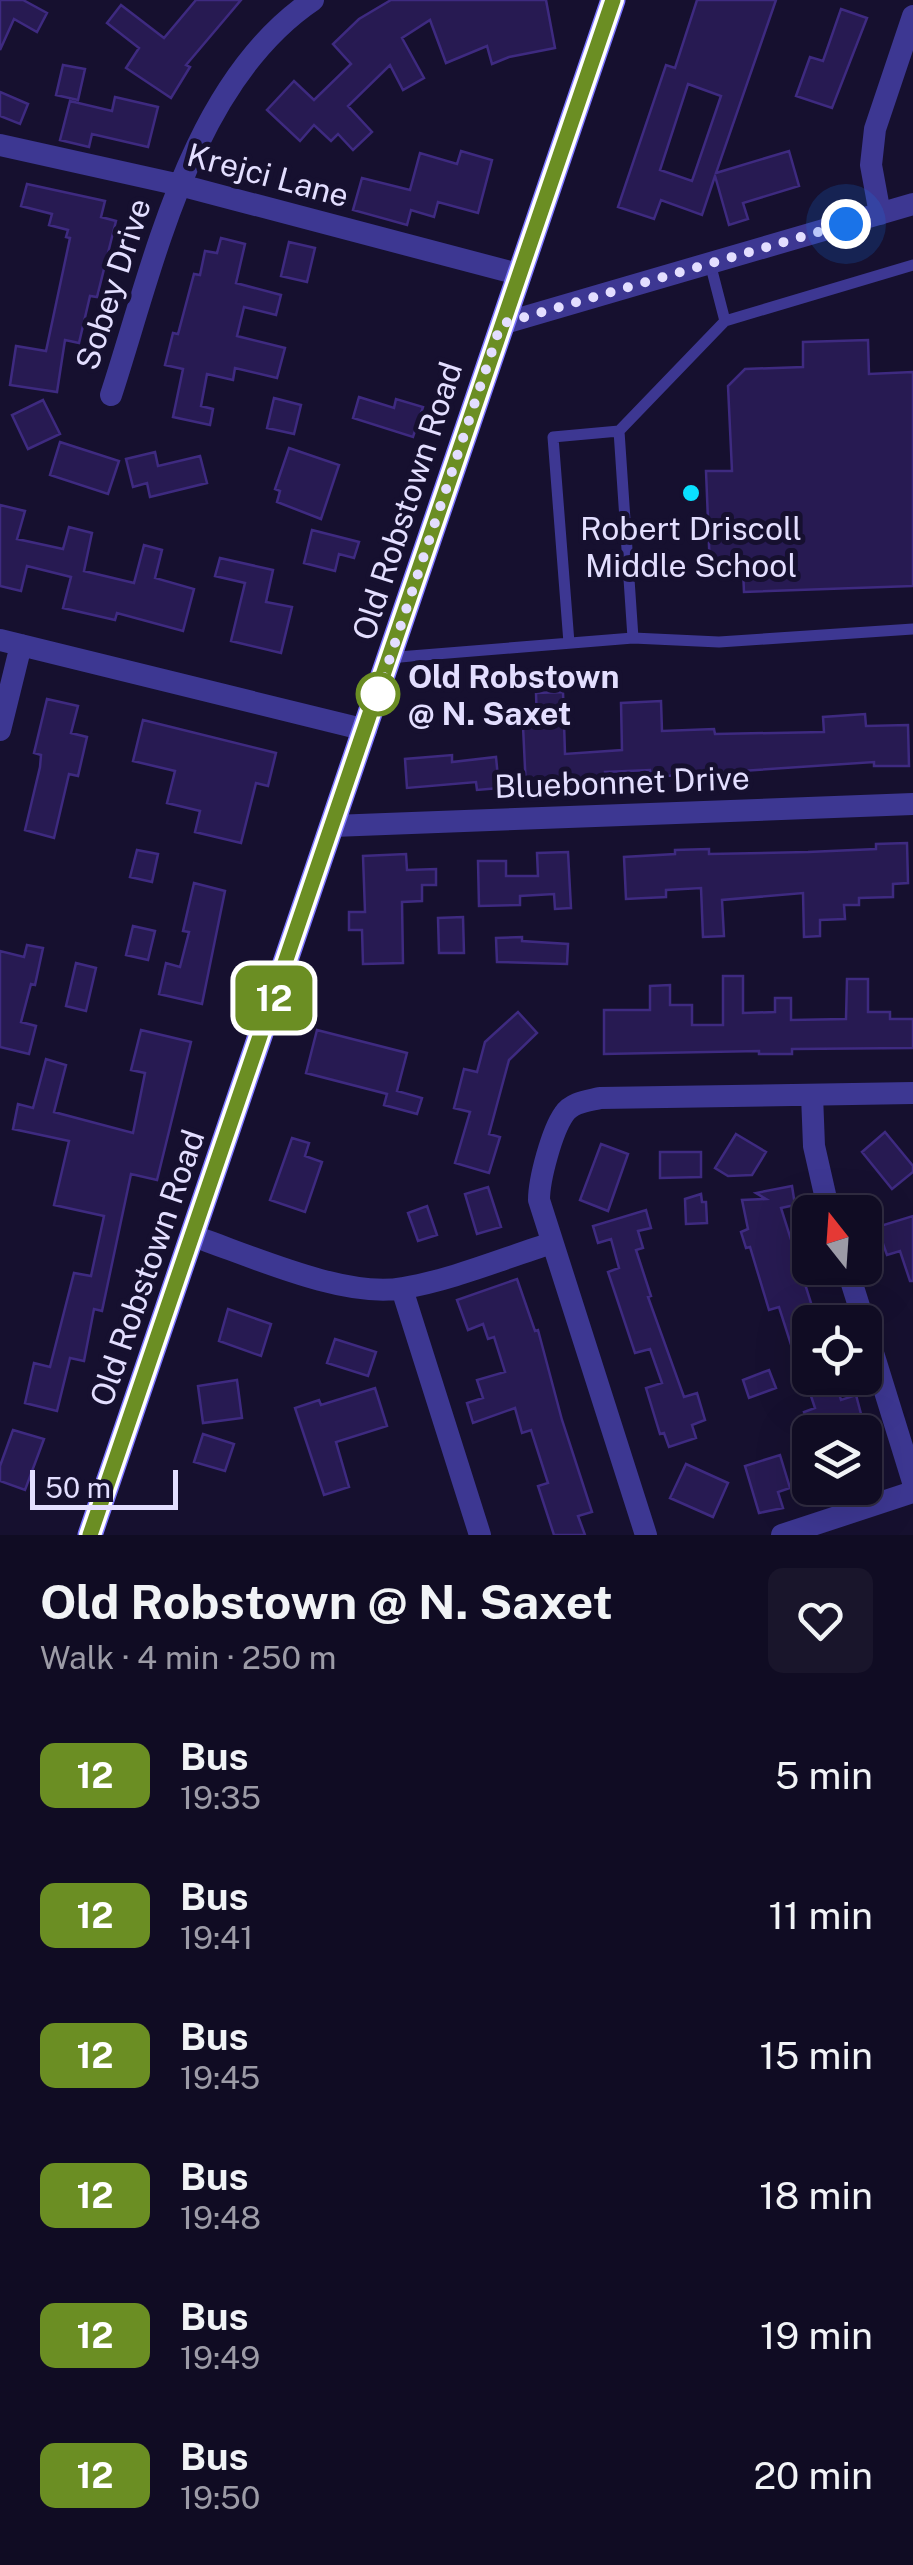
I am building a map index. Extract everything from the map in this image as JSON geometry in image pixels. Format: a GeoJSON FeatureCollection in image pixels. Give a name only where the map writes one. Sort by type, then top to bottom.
{"type":"FeatureCollection","features":[{"type":"Feature","properties":{"kind":"street","name":"Sobey Drive"},"geometry":{"type":"LineString","coordinates":[[111,395],[199,138],[228,90],[266,42],[312,0]]}},
{"type":"Feature","properties":{"kind":"street","name":"Old Robstown Road"},"geometry":{"type":"LineString","coordinates":[[90,1535],[614,0]]}},
{"type":"Feature","properties":{"kind":"street"},"geometry":{"type":"LineString","coordinates":[[880,214],[871,165],[875,129],[913,16]]}},
{"type":"Feature","properties":{"kind":"street","name":"Krejci Lane"},"geometry":{"type":"LineString","coordinates":[[0,145],[180,185],[518,274]]}},
{"type":"Feature","properties":{"kind":"street"},"geometry":{"type":"LineString","coordinates":[[501,324],[913,204]]}},
{"type":"Feature","properties":{"kind":"street"},"geometry":{"type":"LineString","coordinates":[[0,730],[10,643],[366,730]]}},
{"type":"Feature","properties":{"kind":"street","name":"Bluebonnet Drive"},"geometry":{"type":"LineString","coordinates":[[333,826],[913,804]]}},
{"type":"Feature","properties":{"kind":"street"},"geometry":{"type":"LineString","coordinates":[[646,1535],[539,1200],[540,1178],[564,1114],[577,1104],[600,1098],[913,1093]]}},
{"type":"Feature","properties":{"kind":"street"},"geometry":{"type":"LineString","coordinates":[[812,1095],[814,1146],[826,1195]]}},
{"type":"Feature","properties":{"kind":"street"},"geometry":{"type":"LineString","coordinates":[[193,1236],[333,1283],[368,1290],[402,1289],[552,1244]]}},
{"type":"Feature","properties":{"kind":"street"},"geometry":{"type":"LineString","coordinates":[[402,1289],[480,1535]]}},
{"type":"Feature","properties":{"kind":"street"},"geometry":{"type":"LineString","coordinates":[[882,1383],[913,1482]]}},
{"type":"Feature","properties":{"kind":"street"},"geometry":{"type":"LineString","coordinates":[[782,1535],[913,1492]]}},
{"type":"Feature","properties":{"kind":"lane"},"geometry":{"type":"LineString","coordinates":[[710,263],[725,320]]}},
{"type":"Feature","properties":{"kind":"lane"},"geometry":{"type":"LineString","coordinates":[[569,643],[553,436],[619,431],[725,320],[913,265]]}},
{"type":"Feature","properties":{"kind":"lane"},"geometry":{"type":"LineString","coordinates":[[619,431],[633,638]]}},
{"type":"Feature","properties":{"kind":"lane"},"geometry":{"type":"LineString","coordinates":[[390,658],[633,638],[719,642],[913,630]]}},
{"type":"Feature","properties":{"kind":"building"},"geometry":{"type":"Polygon","coordinates":[[[0,0],[23,0],[47,13],[37,32],[14,19],[0,50],[0,0]]]}},
{"type":"Feature","properties":{"kind":"building"},"geometry":{"type":"Polygon","coordinates":[[[196,0],[241,0],[186,65],[190,67],[171,98],[126,68],[139,48],[107,23],[121,5],[164,38],[196,0]]]}},
{"type":"Feature","properties":{"kind":"building"},"geometry":{"type":"Polygon","coordinates":[[[391,0],[546,0],[555,48],[492,64],[487,46],[446,63],[430,20],[402,38],[424,78],[403,90],[390,65],[348,106],[372,132],[353,150],[338,134],[331,141],[314,125],[300,141],[267,110],[294,81],[314,100],[351,64],[333,44],[359,19],[391,0]]]}},
{"type":"Feature","properties":{"kind":"building"},"geometry":{"type":"Polygon","coordinates":[[[697,0],[776,0],[716,173],[789,151],[799,186],[743,203],[748,219],[729,225],[715,176],[702,215],[661,200],[654,219],[618,207],[666,65],[675,68],[697,0]],[[688,84],[660,170],[692,181],[721,96],[688,84]]]}},
{"type":"Feature","properties":{"kind":"building"},"geometry":{"type":"Polygon","coordinates":[[[841,9],[867,18],[832,108],[796,96],[810,57],[823,61],[841,9]]]}},
{"type":"Feature","properties":{"kind":"building"},"geometry":{"type":"Polygon","coordinates":[[[63,65],[85,69],[78,100],[56,95],[63,65]]]}},
{"type":"Feature","properties":{"kind":"building"},"geometry":{"type":"Polygon","coordinates":[[[0,92],[28,104],[20,124],[0,116],[0,92]]]}},
{"type":"Feature","properties":{"kind":"building"},"geometry":{"type":"Polygon","coordinates":[[[115,97],[158,107],[148,147],[92,134],[89,147],[60,140],[70,101],[112,111],[115,97]]]}},
{"type":"Feature","properties":{"kind":"building"},"geometry":{"type":"Polygon","coordinates":[[[461,151],[492,160],[478,213],[438,202],[434,217],[411,210],[407,225],[353,210],[362,178],[410,190],[420,153],[457,164],[461,151]]]}},
{"type":"Feature","properties":{"kind":"building"},"geometry":{"type":"Polygon","coordinates":[[[27,184],[105,201],[101,217],[116,221],[97,297],[90,296],[79,343],[65,340],[57,392],[10,385],[16,346],[46,351],[70,238],[66,237],[68,230],[49,225],[52,214],[21,206],[27,184]]]}},
{"type":"Feature","properties":{"kind":"building"},"geometry":{"type":"Polygon","coordinates":[[[221,238],[245,244],[236,283],[281,295],[276,315],[244,307],[237,336],[285,348],[277,378],[235,368],[233,380],[207,374],[201,406],[213,409],[210,425],[173,417],[183,369],[165,365],[194,274],[200,275],[205,251],[217,253],[221,238]]]}},
{"type":"Feature","properties":{"kind":"building"},"geometry":{"type":"Polygon","coordinates":[[[289,242],[315,248],[307,282],[281,276],[289,242]]]}},
{"type":"Feature","properties":{"kind":"building"},"geometry":{"type":"Polygon","coordinates":[[[868,340],[869,374],[913,372],[913,586],[744,592],[743,569],[710,570],[706,471],[732,471],[728,386],[745,369],[803,367],[803,342],[868,340]]]}},
{"type":"Feature","properties":{"kind":"building"},"geometry":{"type":"Polygon","coordinates":[[[359,397],[394,408],[396,399],[423,407],[413,437],[353,418],[359,397]]]}},
{"type":"Feature","properties":{"kind":"building"},"geometry":{"type":"Polygon","coordinates":[[[274,398],[301,405],[294,434],[267,428],[274,398]]]}},
{"type":"Feature","properties":{"kind":"building"},"geometry":{"type":"Polygon","coordinates":[[[43,400],[60,434],[28,449],[12,415],[43,400]]]}},
{"type":"Feature","properties":{"kind":"building"},"geometry":{"type":"Polygon","coordinates":[[[60,442],[119,461],[108,494],[50,475],[60,442]]]}},
{"type":"Feature","properties":{"kind":"building"},"geometry":{"type":"Polygon","coordinates":[[[289,448],[339,465],[321,519],[277,502],[280,491],[275,489],[289,448]]]}},
{"type":"Feature","properties":{"kind":"building"},"geometry":{"type":"Polygon","coordinates":[[[155,452],[158,466],[200,456],[207,483],[150,497],[147,483],[133,487],[126,459],[155,452]]]}},
{"type":"Feature","properties":{"kind":"building"},"geometry":{"type":"Polygon","coordinates":[[[0,505],[25,511],[17,539],[63,549],[69,527],[92,533],[84,571],[134,583],[144,545],[162,550],[155,578],[194,589],[183,631],[117,613],[115,620],[63,608],[71,577],[27,566],[21,591],[0,586],[0,505]]]}},
{"type":"Feature","properties":{"kind":"building"},"geometry":{"type":"Polygon","coordinates":[[[312,530],[359,542],[354,558],[339,554],[335,571],[304,563],[312,530]]]}},
{"type":"Feature","properties":{"kind":"building"},"geometry":{"type":"Polygon","coordinates":[[[220,558],[273,570],[266,602],[292,607],[281,653],[231,641],[245,583],[215,576],[220,558]]]}},
{"type":"Feature","properties":{"kind":"building"},"geometry":{"type":"Polygon","coordinates":[[[563,692],[565,754],[622,750],[621,703],[661,701],[662,731],[824,732],[823,717],[865,714],[866,726],[908,725],[909,766],[874,766],[874,762],[651,777],[650,770],[605,772],[605,778],[566,781],[567,787],[526,789],[523,726],[537,725],[536,693],[563,692]]]}},
{"type":"Feature","properties":{"kind":"building"},"geometry":{"type":"Polygon","coordinates":[[[47,699],[78,706],[71,733],[87,737],[78,776],[69,774],[54,838],[25,830],[40,767],[41,755],[34,753],[47,699]]]}},
{"type":"Feature","properties":{"kind":"building"},"geometry":{"type":"Polygon","coordinates":[[[143,720],[276,753],[268,786],[256,783],[241,843],[195,832],[200,811],[167,803],[175,771],[133,761],[143,720]]]}},
{"type":"Feature","properties":{"kind":"building"},"geometry":{"type":"Polygon","coordinates":[[[452,755],[452,762],[496,757],[499,788],[477,790],[476,782],[407,788],[405,759],[452,755]]]}},
{"type":"Feature","properties":{"kind":"building"},"geometry":{"type":"Polygon","coordinates":[[[907,843],[908,883],[893,884],[893,897],[859,898],[859,905],[844,905],[845,919],[820,920],[820,936],[804,937],[803,893],[722,900],[724,936],[703,937],[701,888],[666,890],[666,897],[626,899],[624,857],[675,854],[675,850],[709,849],[709,854],[808,852],[876,849],[876,844],[907,843]]]}},
{"type":"Feature","properties":{"kind":"building"},"geometry":{"type":"Polygon","coordinates":[[[137,850],[158,854],[152,882],[130,877],[137,850]]]}},
{"type":"Feature","properties":{"kind":"building"},"geometry":{"type":"Polygon","coordinates":[[[568,852],[571,908],[555,909],[554,894],[520,896],[520,905],[479,906],[478,861],[506,861],[506,876],[538,876],[537,853],[568,852]]]}},
{"type":"Feature","properties":{"kind":"building"},"geometry":{"type":"Polygon","coordinates":[[[406,854],[407,870],[436,869],[436,885],[422,885],[422,901],[402,902],[403,963],[363,964],[362,930],[349,930],[349,912],[365,912],[363,856],[406,854]]]}},
{"type":"Feature","properties":{"kind":"building"},"geometry":{"type":"Polygon","coordinates":[[[194,883],[225,891],[202,1004],[159,994],[166,963],[180,967],[189,932],[183,931],[194,883]]]}},
{"type":"Feature","properties":{"kind":"building"},"geometry":{"type":"Polygon","coordinates":[[[463,917],[464,953],[439,953],[438,918],[463,917]]]}},
{"type":"Feature","properties":{"kind":"building"},"geometry":{"type":"Polygon","coordinates":[[[133,926],[155,931],[148,960],[126,955],[133,926]]]}},
{"type":"Feature","properties":{"kind":"building"},"geometry":{"type":"Polygon","coordinates":[[[522,937],[522,941],[568,944],[567,964],[497,962],[496,938],[522,937]]]}},
{"type":"Feature","properties":{"kind":"building"},"geometry":{"type":"Polygon","coordinates":[[[27,945],[43,948],[21,1022],[36,1026],[29,1054],[0,1047],[0,951],[24,957],[27,945]]]}},
{"type":"Feature","properties":{"kind":"building"},"geometry":{"type":"Polygon","coordinates":[[[76,963],[96,968],[86,1011],[66,1006],[76,963]]]}},
{"type":"Feature","properties":{"kind":"building"},"geometry":{"type":"Polygon","coordinates":[[[723,976],[743,976],[743,1013],[775,1012],[775,998],[791,998],[791,1020],[846,1019],[847,979],[868,979],[868,1012],[890,1012],[890,1019],[913,1019],[913,1048],[792,1049],[792,1054],[604,1054],[604,1010],[650,1010],[650,986],[670,985],[670,1005],[692,1005],[692,1025],[723,1025],[723,976]]]}},
{"type":"Feature","properties":{"kind":"building"},"geometry":{"type":"Polygon","coordinates":[[[518,1012],[537,1033],[509,1060],[489,1134],[500,1137],[489,1173],[455,1163],[470,1112],[454,1108],[464,1069],[477,1072],[485,1042],[518,1012]]]}},
{"type":"Feature","properties":{"kind":"building"},"geometry":{"type":"Polygon","coordinates":[[[141,1030],[191,1042],[157,1180],[131,1174],[102,1311],[94,1309],[84,1361],[70,1358],[57,1411],[25,1403],[34,1363],[50,1367],[74,1273],[91,1276],[104,1216],[54,1205],[69,1141],[13,1129],[18,1104],[33,1108],[46,1059],[66,1065],[54,1112],[133,1133],[145,1073],[131,1070],[141,1030]]]}},
{"type":"Feature","properties":{"kind":"building"},"geometry":{"type":"Polygon","coordinates":[[[317,1030],[407,1053],[397,1091],[422,1098],[417,1114],[384,1105],[387,1094],[306,1073],[317,1030]]]}},
{"type":"Feature","properties":{"kind":"building"},"geometry":{"type":"Polygon","coordinates":[[[885,1132],[913,1166],[913,1172],[892,1189],[862,1152],[885,1132]]]}},
{"type":"Feature","properties":{"kind":"building"},"geometry":{"type":"Polygon","coordinates":[[[736,1134],[766,1152],[752,1175],[728,1176],[715,1168],[736,1134]]]}},
{"type":"Feature","properties":{"kind":"building"},"geometry":{"type":"Polygon","coordinates":[[[292,1138],[309,1143],[305,1156],[322,1162],[305,1212],[270,1200],[292,1138]]]}},
{"type":"Feature","properties":{"kind":"building"},"geometry":{"type":"Polygon","coordinates":[[[601,1144],[628,1154],[608,1211],[580,1200],[601,1144]]]}},
{"type":"Feature","properties":{"kind":"building"},"geometry":{"type":"Polygon","coordinates":[[[660,1152],[701,1152],[701,1177],[660,1178],[660,1152]]]}},
{"type":"Feature","properties":{"kind":"building"},"geometry":{"type":"Polygon","coordinates":[[[792,1186],[792,1206],[781,1208],[792,1243],[792,1285],[805,1285],[812,1305],[792,1305],[792,1348],[779,1307],[769,1310],[750,1247],[746,1248],[741,1232],[748,1229],[742,1200],[766,1199],[756,1193],[792,1186]]]}},
{"type":"Feature","properties":{"kind":"building"},"geometry":{"type":"Polygon","coordinates":[[[488,1187],[501,1227],[477,1234],[465,1194],[488,1187]]]}},
{"type":"Feature","properties":{"kind":"building"},"geometry":{"type":"Polygon","coordinates":[[[701,1194],[702,1202],[706,1202],[707,1223],[686,1224],[685,1199],[701,1194]]]}},
{"type":"Feature","properties":{"kind":"building"},"geometry":{"type":"Polygon","coordinates":[[[427,1206],[437,1235],[418,1241],[408,1213],[427,1206]]]}},
{"type":"Feature","properties":{"kind":"building"},"geometry":{"type":"Polygon","coordinates":[[[646,1210],[651,1228],[638,1231],[643,1248],[636,1250],[651,1296],[648,1297],[684,1397],[697,1393],[705,1420],[692,1425],[696,1438],[669,1447],[664,1433],[660,1434],[646,1388],[662,1383],[650,1349],[635,1353],[608,1272],[619,1268],[611,1239],[598,1243],[593,1226],[646,1210]]]}},
{"type":"Feature","properties":{"kind":"building"},"geometry":{"type":"Polygon","coordinates":[[[913,1216],[913,1281],[900,1251],[887,1255],[882,1225],[913,1216]]]}},
{"type":"Feature","properties":{"kind":"building"},"geometry":{"type":"Polygon","coordinates":[[[517,1279],[535,1331],[538,1330],[592,1512],[578,1516],[585,1535],[554,1535],[538,1486],[548,1483],[531,1430],[522,1433],[515,1408],[473,1423],[467,1403],[483,1398],[477,1380],[505,1372],[494,1337],[488,1339],[483,1324],[468,1330],[457,1300],[517,1279]]]}},
{"type":"Feature","properties":{"kind":"building"},"geometry":{"type":"Polygon","coordinates":[[[228,1309],[271,1324],[261,1356],[219,1341],[228,1309]]]}},
{"type":"Feature","properties":{"kind":"building"},"geometry":{"type":"Polygon","coordinates":[[[335,1339],[376,1352],[368,1376],[327,1363],[335,1339]]]}},
{"type":"Feature","properties":{"kind":"building"},"geometry":{"type":"Polygon","coordinates":[[[769,1370],[776,1388],[749,1398],[743,1380],[769,1370]]]}},
{"type":"Feature","properties":{"kind":"building"},"geometry":{"type":"Polygon","coordinates":[[[237,1380],[242,1418],[203,1423],[198,1386],[237,1380]]]}},
{"type":"Feature","properties":{"kind":"building"},"geometry":{"type":"Polygon","coordinates":[[[375,1388],[387,1426],[336,1442],[349,1487],[324,1495],[295,1408],[319,1400],[321,1405],[375,1388]]]}},
{"type":"Feature","properties":{"kind":"building"},"geometry":{"type":"Polygon","coordinates":[[[811,1395],[839,1395],[841,1400],[856,1395],[861,1414],[805,1415],[804,1412],[815,1408],[811,1395]]]}},
{"type":"Feature","properties":{"kind":"building"},"geometry":{"type":"Polygon","coordinates":[[[13,1430],[44,1439],[25,1490],[0,1481],[0,1466],[13,1430]]]}},
{"type":"Feature","properties":{"kind":"building"},"geometry":{"type":"Polygon","coordinates":[[[203,1434],[234,1444],[225,1471],[194,1462],[203,1434]]]}},
{"type":"Feature","properties":{"kind":"building"},"geometry":{"type":"Polygon","coordinates":[[[780,1455],[790,1488],[778,1492],[783,1508],[759,1513],[745,1466],[780,1455]]]}},
{"type":"Feature","properties":{"kind":"building"},"geometry":{"type":"Polygon","coordinates":[[[686,1464],[728,1483],[713,1517],[670,1498],[686,1464]]]}},
{"type":"Feature","properties":{"kind":"bus line","name":"12"},"geometry":{"type":"LineString","coordinates":[[90,1535],[613,0]]}},
{"type":"Feature","properties":{"kind":"place","name":"Robert Driscoll Middle School"},"geometry":{"type":"Point","coordinates":[691,493]}},
{"type":"Feature","properties":{"kind":"place","name":"Old Robstown @ N. Saxet"},"geometry":{"type":"Point","coordinates":[378,694]}},
{"type":"Feature","properties":{"kind":"route"},"geometry":{"type":"LineString","coordinates":[[378,694],[501,324],[846,224]]}}]}
